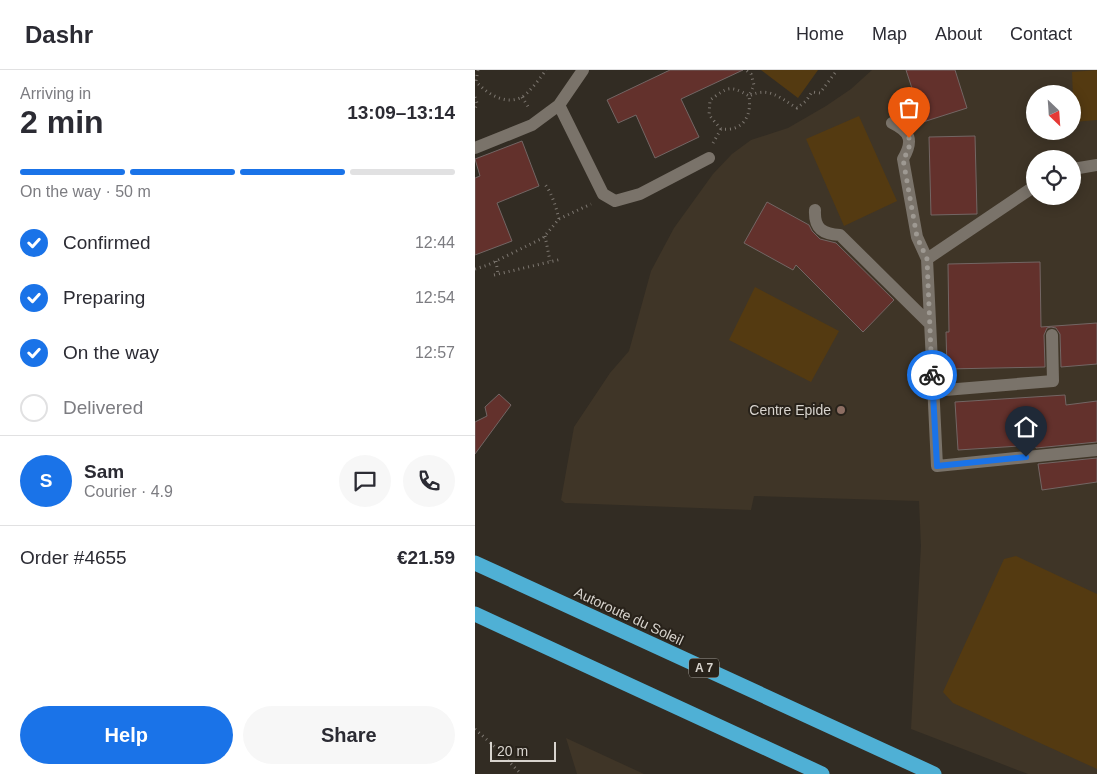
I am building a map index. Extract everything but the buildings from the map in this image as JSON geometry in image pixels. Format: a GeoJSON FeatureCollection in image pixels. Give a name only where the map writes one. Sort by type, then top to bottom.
{"type":"FeatureCollection","features":[{"type":"Feature","properties":{"kind":"highway","name":"Autoroute du Soleil"},"geometry":{"type":"LineString","coordinates":[[475,563],[934,774]]}},
{"type":"Feature","properties":{"kind":"highway"},"geometry":{"type":"LineString","coordinates":[[475,614],[821,774]]}},
{"type":"Feature","properties":{"kind":"lane"},"geometry":{"type":"LineString","coordinates":[[475,148],[532,125],[559,105],[583,70]]}},
{"type":"Feature","properties":{"kind":"lane"},"geometry":{"type":"LineString","coordinates":[[559,105],[603,194],[615,201],[641,194],[709,158]]}},
{"type":"Feature","properties":{"kind":"lane"},"geometry":{"type":"LineString","coordinates":[[892,123],[904,129],[909,138],[909,150],[903,159],[917,237],[927,259],[937,466],[1097,450]]}},
{"type":"Feature","properties":{"kind":"lane"},"geometry":{"type":"LineString","coordinates":[[1081,168],[1097,165]]}},
{"type":"Feature","properties":{"kind":"lane"},"geometry":{"type":"LineString","coordinates":[[927,259],[1026,192]]}},
{"type":"Feature","properties":{"kind":"lane"},"geometry":{"type":"LineString","coordinates":[[815,210],[815,218],[819,228],[826,234],[840,235],[930,324]]}},
{"type":"Feature","properties":{"kind":"lane"},"geometry":{"type":"LineString","coordinates":[[933,391],[1053,381],[1052,335]]}},
{"type":"Feature","properties":{"kind":"path"},"geometry":{"type":"LineString","coordinates":[[478,70],[476,81],[483,90],[494,97],[512,100],[522,97],[546,70]]}},
{"type":"Feature","properties":{"kind":"path"},"geometry":{"type":"LineString","coordinates":[[746,70],[751,74],[754,85],[749,96],[751,105],[749,114],[743,124],[730,130],[721,129],[709,115],[710,100],[725,89],[736,88],[749,96]]}},
{"type":"Feature","properties":{"kind":"path"},"geometry":{"type":"LineString","coordinates":[[749,96],[759,91],[774,94],[797,108],[806,102],[812,92],[820,93],[835,73]]}},
{"type":"Feature","properties":{"kind":"path"},"geometry":{"type":"LineString","coordinates":[[475,97],[477,103],[475,110]]}},
{"type":"Feature","properties":{"kind":"path"},"geometry":{"type":"LineString","coordinates":[[709,158],[713,141],[721,129]]}},
{"type":"Feature","properties":{"kind":"path"},"geometry":{"type":"LineString","coordinates":[[544,182],[548,187],[559,219]]}},
{"type":"Feature","properties":{"kind":"path"},"geometry":{"type":"LineString","coordinates":[[475,269],[545,236],[559,219],[593,203],[603,194]]}},
{"type":"Feature","properties":{"kind":"path"},"geometry":{"type":"LineString","coordinates":[[545,236],[550,261]]}},
{"type":"Feature","properties":{"kind":"path"},"geometry":{"type":"LineString","coordinates":[[496,260],[496,274],[562,259]]}},
{"type":"Feature","properties":{"kind":"path"},"geometry":{"type":"LineString","coordinates":[[475,729],[521,774]]}},
{"type":"Feature","properties":{"kind":"shaded area"},"geometry":{"type":"Polygon","coordinates":[[[761,70],[818,70],[798,98],[761,70]]]}},
{"type":"Feature","properties":{"kind":"shaded area","name":"Centre Epide"},"geometry":{"type":"Polygon","coordinates":[[[872,70],[1097,70],[1097,774],[1028,774],[911,729],[921,546],[919,501],[754,496],[751,510],[565,503],[561,500],[574,427],[610,373],[629,351],[651,271],[674,228],[713,174],[732,154],[751,140],[788,128],[851,89],[872,70]]]}},
{"type":"Feature","properties":{"kind":"shaded area"},"geometry":{"type":"Polygon","coordinates":[[[1097,70],[1097,120],[1081,121],[1081,85],[1073,85],[1072,72],[1097,70]]]}},
{"type":"Feature","properties":{"kind":"shaded area"},"geometry":{"type":"Polygon","coordinates":[[[859,116],[897,201],[844,226],[806,139],[859,116]]]}},
{"type":"Feature","properties":{"kind":"shaded area"},"geometry":{"type":"Polygon","coordinates":[[[755,287],[839,331],[811,382],[729,340],[755,287]]]}},
{"type":"Feature","properties":{"kind":"shaded area"},"geometry":{"type":"Polygon","coordinates":[[[1016,556],[1097,594],[1097,769],[953,703],[943,692],[1004,559],[1016,556]]]}},
{"type":"Feature","properties":{"kind":"shaded area"},"geometry":{"type":"Polygon","coordinates":[[[566,738],[644,774],[577,774],[566,738]]]}},
{"type":"Feature","properties":{"kind":"way so far"},"geometry":{"type":"LineString","coordinates":[[909,138],[909,150],[903,159],[917,237],[927,259],[932,375]]}},
{"type":"Feature","properties":{"kind":"place","name":"Centre Epide"},"geometry":{"type":"Point","coordinates":[841,410]}},
{"type":"Feature","properties":{"kind":"route"},"geometry":{"type":"LineString","coordinates":[[932,375],[937,466],[1026,457]]}}]}
